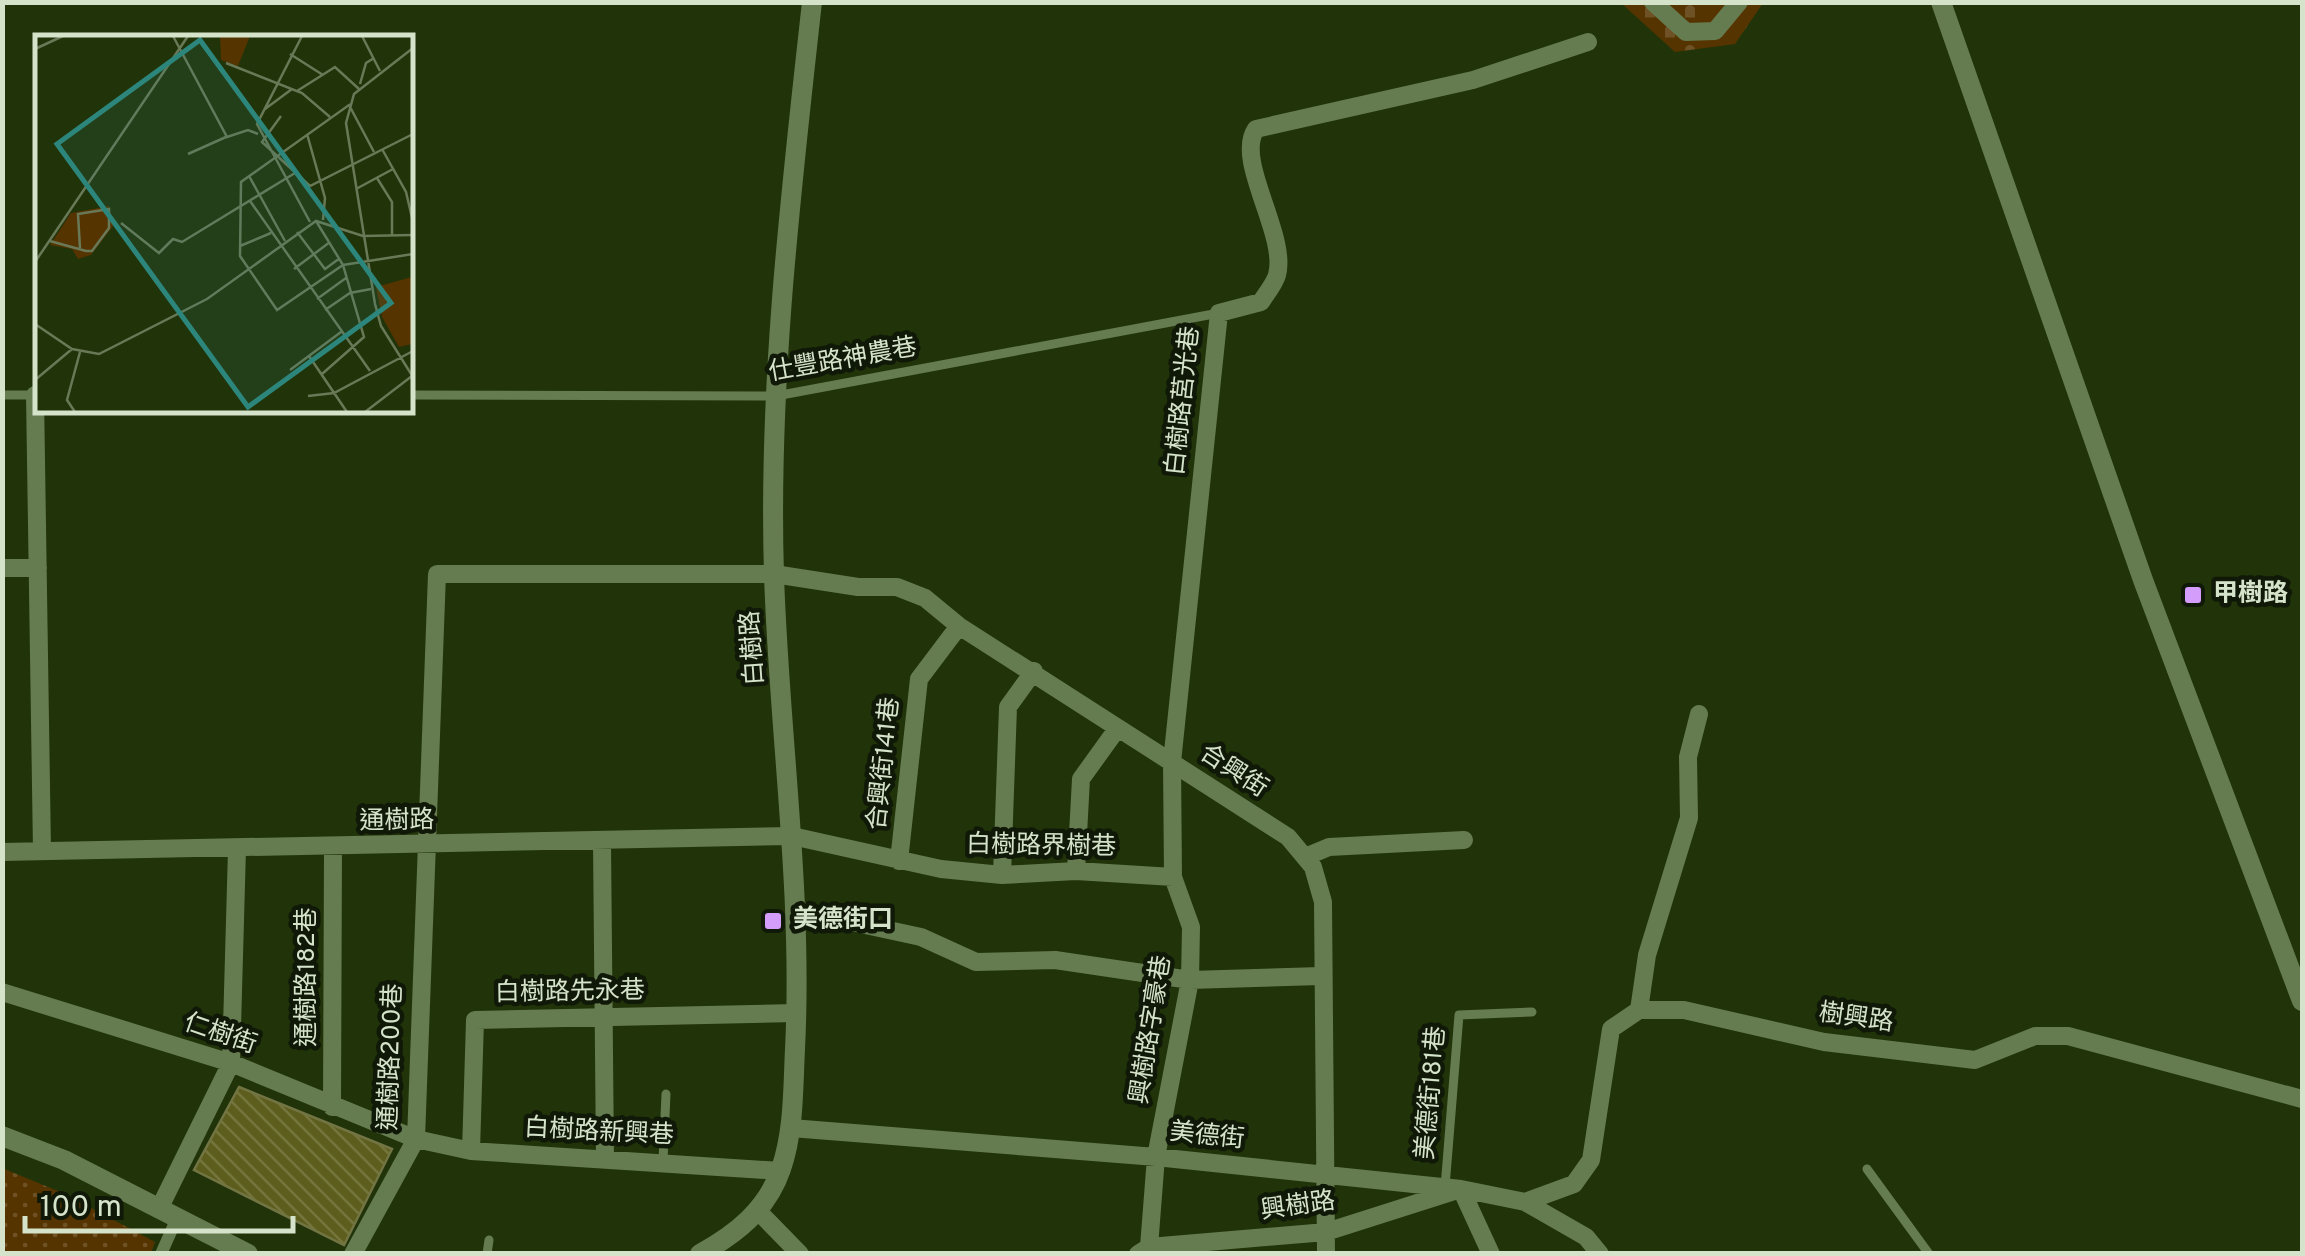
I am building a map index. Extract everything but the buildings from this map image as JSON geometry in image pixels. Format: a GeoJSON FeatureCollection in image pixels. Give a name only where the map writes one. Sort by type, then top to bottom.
{"type":"FeatureCollection","features":[{"type":"Feature","properties":{"kind":"street","name":"白樹路"},"geometry":{"type":"LineString","coordinates":[[700,1254],[727,1239],[758,1212],[781,1171],[791,1128],[796,910],[774,574],[776,396],[788,218],[812,2]]}},
{"type":"Feature","properties":{"kind":"street"},"geometry":{"type":"LineString","coordinates":[[1653,2],[1686,32],[1715,32],[1739,2]]}},
{"type":"Feature","properties":{"kind":"street"},"geometry":{"type":"LineString","coordinates":[[1941,2],[2143,580],[2302,1001]]}},
{"type":"Feature","properties":{"kind":"street","name":"白樹路莒光巷"},"geometry":{"type":"LineString","coordinates":[[1172,762],[1218,313],[1261,302],[1278,274],[1274,239],[1251,154],[1256,129],[1473,80],[1588,42]]}},
{"type":"Feature","properties":{"kind":"street"},"geometry":{"type":"LineString","coordinates":[[36,412],[42,851]]}},
{"type":"Feature","properties":{"kind":"street"},"geometry":{"type":"LineString","coordinates":[[2,568],[38,568]]}},
{"type":"Feature","properties":{"kind":"street","name":"通樹路200巷"},"geometry":{"type":"LineString","coordinates":[[354,1254],[416,1139],[423,846],[436,574],[774,574]]}},
{"type":"Feature","properties":{"kind":"street","name":"合興街"},"geometry":{"type":"LineString","coordinates":[[774,574],[858,588],[897,587],[925,598],[958,626],[1034,671],[1117,729],[1288,837],[1305,857],[1313,867],[1324,902],[1326,1254]]}},
{"type":"Feature","properties":{"kind":"street","name":"合興街141巷"},"geometry":{"type":"LineString","coordinates":[[899,861],[919,680],[958,626]]}},
{"type":"Feature","properties":{"kind":"street"},"geometry":{"type":"LineString","coordinates":[[1002,875],[1008,707],[1034,671]]}},
{"type":"Feature","properties":{"kind":"street"},"geometry":{"type":"LineString","coordinates":[[1525,1202],[1574,1184],[1591,1160],[1612,1029],[1639,1010],[1647,955],[1689,818],[1688,757],[1699,714]]}},
{"type":"Feature","properties":{"kind":"street"},"geometry":{"type":"LineString","coordinates":[[1076,871],[1082,779],[1117,729]]}},
{"type":"Feature","properties":{"kind":"street","name":"興樹路字豪巷"},"geometry":{"type":"LineString","coordinates":[[1144,1250],[1156,1158],[1190,980],[1191,927],[1174,877],[1172,762]]}},
{"type":"Feature","properties":{"kind":"street","name":"通樹路"},"geometry":{"type":"LineString","coordinates":[[2,852],[602,843],[792,836]]}},
{"type":"Feature","properties":{"kind":"street","name":"白樹路界樹巷"},"geometry":{"type":"LineString","coordinates":[[792,836],[899,861],[1002,875],[1076,871],[1174,877]]}},
{"type":"Feature","properties":{"kind":"street"},"geometry":{"type":"LineString","coordinates":[[1305,857],[1329,847],[1464,840]]}},
{"type":"Feature","properties":{"kind":"street"},"geometry":{"type":"LineString","coordinates":[[602,843],[605,1158]]}},
{"type":"Feature","properties":{"kind":"street","name":"通樹路182巷"},"geometry":{"type":"LineString","coordinates":[[332,1107],[333,848]]}},
{"type":"Feature","properties":{"kind":"street"},"geometry":{"type":"LineString","coordinates":[[162,1254],[168,1214],[231,1064],[236,849]]}},
{"type":"Feature","properties":{"kind":"street"},"geometry":{"type":"LineString","coordinates":[[796,910],[922,937],[976,962],[1055,960],[1190,980],[1322,976]]}},
{"type":"Feature","properties":{"kind":"street","name":"仁樹街"},"geometry":{"type":"LineString","coordinates":[[2,992],[231,1064],[416,1139]]}},
{"type":"Feature","properties":{"kind":"street","name":"樹興路"},"geometry":{"type":"LineString","coordinates":[[1639,1010],[1684,1010],[1824,1042],[1975,1060],[2035,1036],[2068,1036],[2302,1099]]}},
{"type":"Feature","properties":{"kind":"street","name":"白樹路先永巷"},"geometry":{"type":"LineString","coordinates":[[471,1151],[475,1020],[796,1013]]}},
{"type":"Feature","properties":{"kind":"street","name":"美德街"},"geometry":{"type":"LineString","coordinates":[[791,1128],[1156,1158],[1453,1188],[1525,1202],[1586,1236],[1600,1254]]}},
{"type":"Feature","properties":{"kind":"street"},"geometry":{"type":"LineString","coordinates":[[2,1136],[64,1160],[248,1254]]}},
{"type":"Feature","properties":{"kind":"street","name":"白樹路新興巷"},"geometry":{"type":"LineString","coordinates":[[416,1139],[471,1151],[781,1171]]}},
{"type":"Feature","properties":{"kind":"street"},"geometry":{"type":"LineString","coordinates":[[1453,1188],[1491,1254]]}},
{"type":"Feature","properties":{"kind":"street","name":"興樹路"},"geometry":{"type":"LineString","coordinates":[[1144,1250],[1326,1232],[1453,1188]]}},
{"type":"Feature","properties":{"kind":"street"},"geometry":{"type":"LineString","coordinates":[[758,1212],[800,1254]]}},
{"type":"Feature","properties":{"kind":"lane","name":"仕豐路神農巷"},"geometry":{"type":"LineString","coordinates":[[412,395],[776,396],[1218,313]]}},
{"type":"Feature","properties":{"kind":"lane"},"geometry":{"type":"LineString","coordinates":[[2,394],[35,395]]}},
{"type":"Feature","properties":{"kind":"lane","name":"美德街181巷"},"geometry":{"type":"LineString","coordinates":[[1453,1188],[1459,1015],[1532,1012]]}},
{"type":"Feature","properties":{"kind":"lane"},"geometry":{"type":"LineString","coordinates":[[663,1161],[666,1094]]}},
{"type":"Feature","properties":{"kind":"lane"},"geometry":{"type":"LineString","coordinates":[[1868,1169],[1929,1254]]}},
{"type":"Feature","properties":{"kind":"lane"},"geometry":{"type":"LineString","coordinates":[[487,1254],[489,1240]]}},
{"type":"Feature","properties":{"kind":"green space"},"geometry":{"type":"Polygon","coordinates":[[[1621,3],[1763,3],[1735,44],[1675,52],[1621,3]]]}},
{"type":"Feature","properties":{"kind":"green space"},"geometry":{"type":"Polygon","coordinates":[[[2,1168],[65,1194],[155,1242],[151,1253],[3,1253],[2,1168]]]}},
{"type":"Feature","properties":{"kind":"place","name":"甲樹路"},"geometry":{"type":"Point","coordinates":[2193,595]}},
{"type":"Feature","properties":{"kind":"place","name":"美德街口"},"geometry":{"type":"Point","coordinates":[773,921]}}]}
